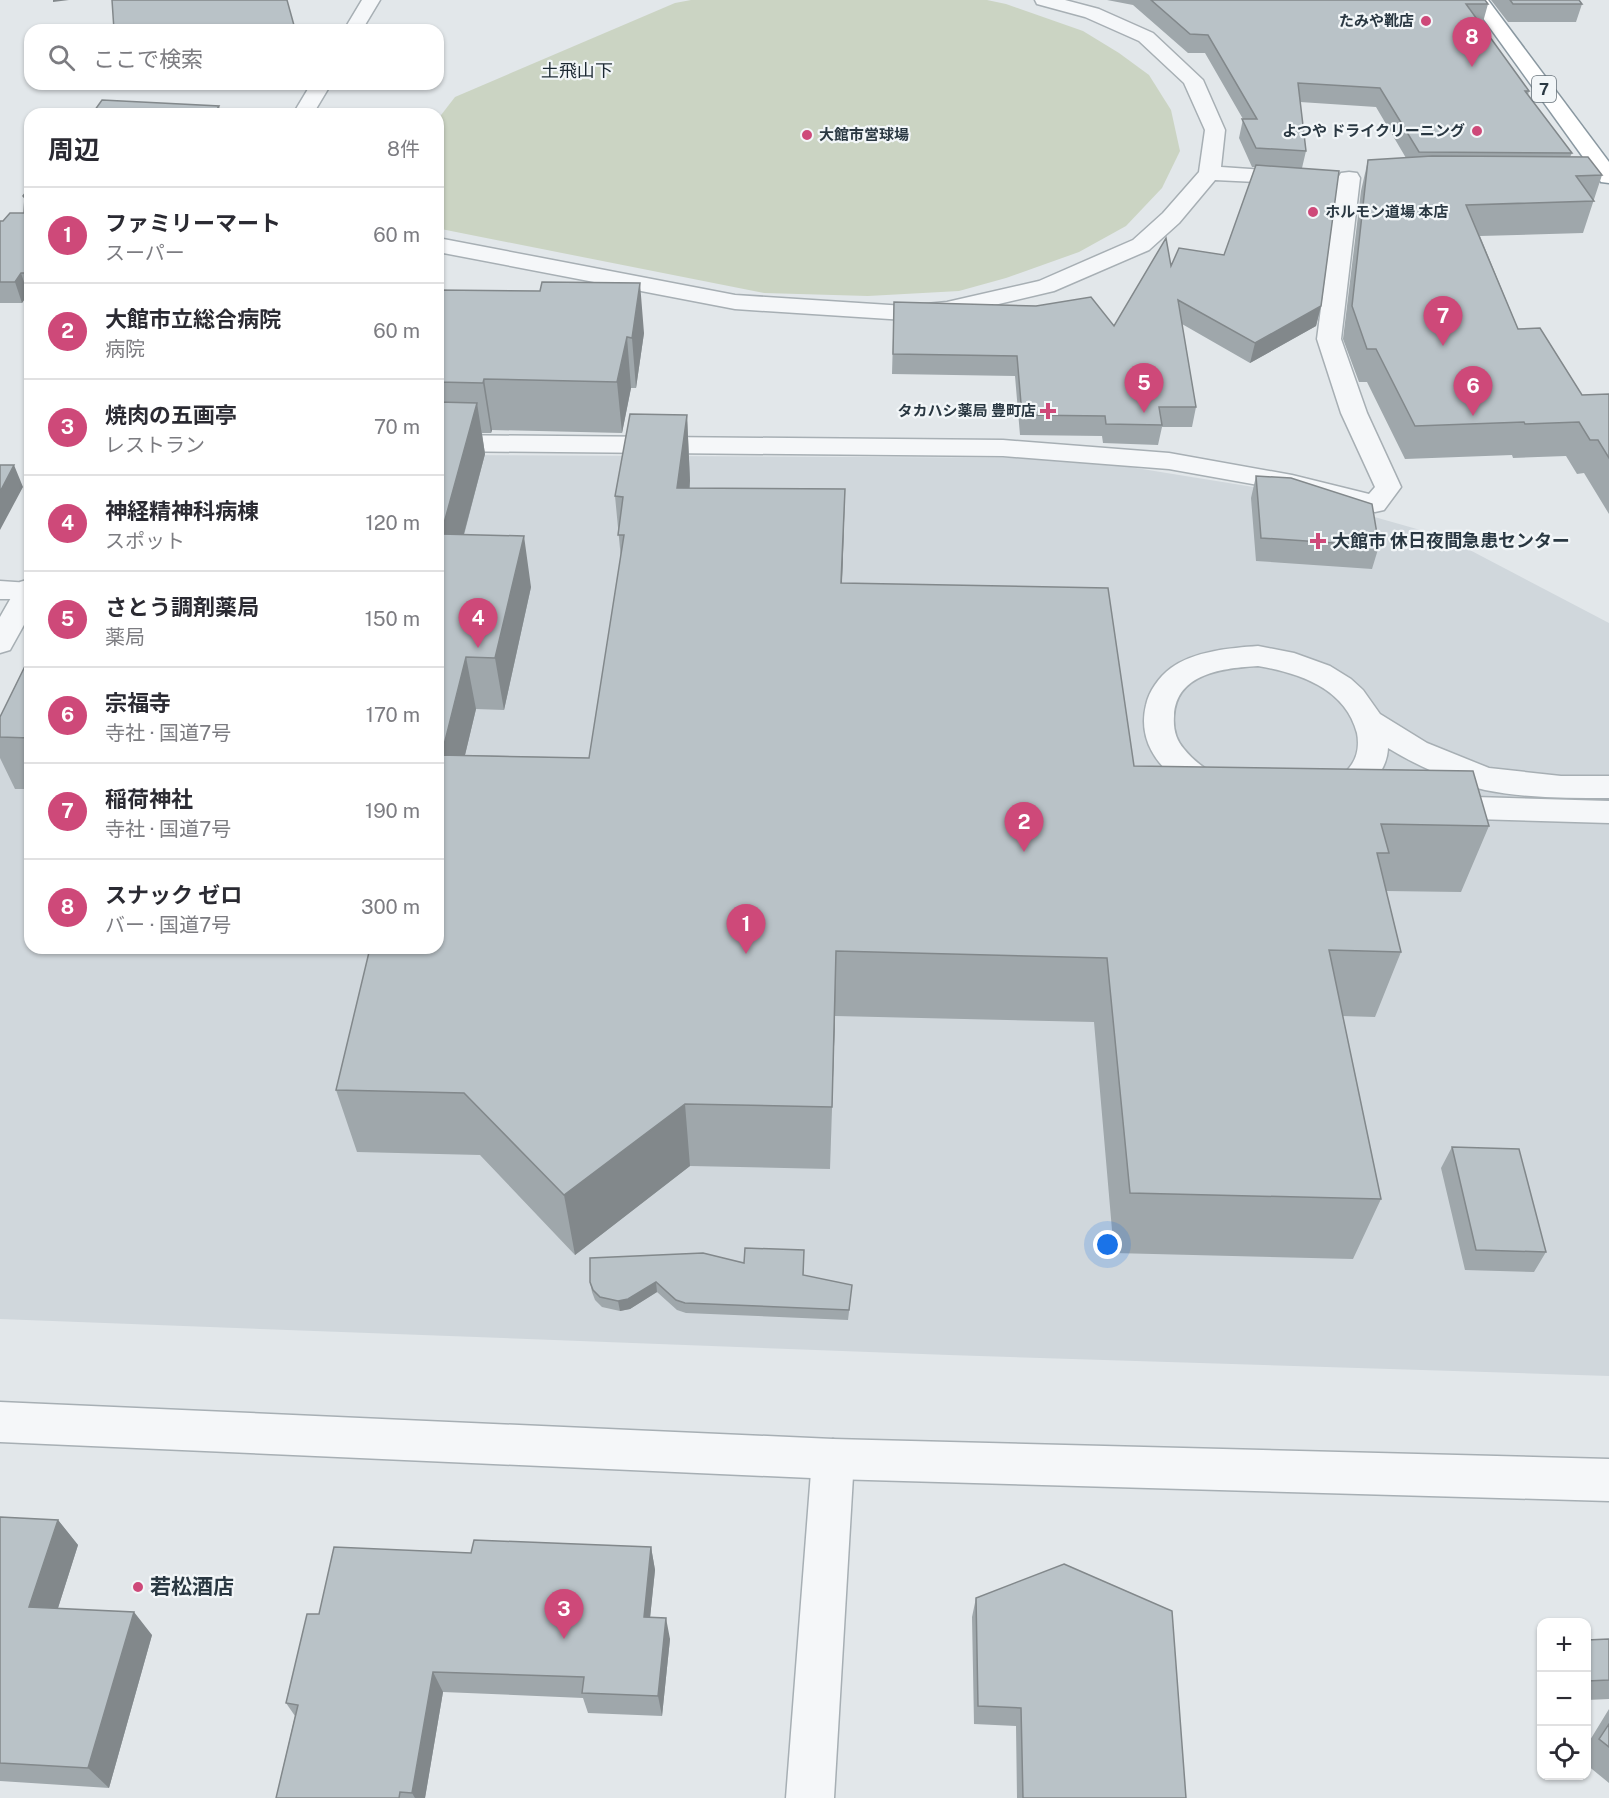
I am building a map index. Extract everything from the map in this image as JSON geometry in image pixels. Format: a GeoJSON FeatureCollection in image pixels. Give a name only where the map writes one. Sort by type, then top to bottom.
{"type":"FeatureCollection","features":[{"type":"Feature","properties":{"kind":"highway","name":"7"},"geometry":{"type":"LineString","coordinates":[[1479,0],[1609,179]]}},
{"type":"Feature","properties":{"kind":"street"},"geometry":{"type":"LineString","coordinates":[[357,24],[371,0]]}},
{"type":"Feature","properties":{"kind":"street"},"geometry":{"type":"LineString","coordinates":[[444,246],[735,302],[905,313],[947,309],[1046,285],[1140,245],[1171,218],[1209,173],[1213,158],[1215,130],[1193,81],[1146,37],[1092,13],[1044,0]]}},
{"type":"Feature","properties":{"kind":"street"},"geometry":{"type":"LineString","coordinates":[[307,108],[317,90]]}},
{"type":"Feature","properties":{"kind":"street"},"geometry":{"type":"LineString","coordinates":[[444,443],[1002,448],[1169,461],[1292,483],[1374,504],[1388,487],[1354,413],[1329,339],[1342,178],[1209,173]]}},
{"type":"Feature","properties":{"kind":"street"},"geometry":{"type":"LineString","coordinates":[[1585,181],[1609,179]]}},
{"type":"Feature","properties":{"kind":"street"},"geometry":{"type":"LineString","coordinates":[[0,590],[24,590]]}},
{"type":"Feature","properties":{"kind":"street"},"geometry":{"type":"LineString","coordinates":[[0,642],[24,599]]}},
{"type":"Feature","properties":{"kind":"street"},"geometry":{"type":"LineString","coordinates":[[1370,805],[1311,803],[1277,805],[1242,800],[1210,787],[1183,769],[1165,747],[1158,724],[1160,702],[1171,682],[1192,668],[1223,658],[1258,656],[1295,663],[1328,677],[1354,698],[1370,722],[1416,751],[1485,779],[1561,787],[1609,787]]}},
{"type":"Feature","properties":{"kind":"street"},"geometry":{"type":"LineString","coordinates":[[1311,803],[1343,791],[1365,772],[1374,748],[1370,722]]}},
{"type":"Feature","properties":{"kind":"street"},"geometry":{"type":"LineString","coordinates":[[1406,806],[1609,812]]}},
{"type":"Feature","properties":{"kind":"street"},"geometry":{"type":"LineString","coordinates":[[0,1422],[833,1459],[1609,1480]]}},
{"type":"Feature","properties":{"kind":"street"},"geometry":{"type":"LineString","coordinates":[[810,1798],[833,1459]]}},
{"type":"Feature","properties":{"kind":"shaded area"},"geometry":{"type":"Polygon","coordinates":[[[444,455],[1074,458],[1290,493],[1445,537],[1609,623],[1609,1376],[949,1355],[0,1319],[0,756],[24,710],[24,954],[444,954],[444,455]]]}},
{"type":"Feature","properties":{"kind":"green space","name":"大館市営球場"},"geometry":{"type":"Polygon","coordinates":[[[691,0],[987,0],[1006,4],[1083,31],[1149,75],[1171,110],[1180,151],[1162,188],[1126,226],[1079,252],[1006,278],[959,291],[868,296],[764,293],[444,230],[444,111],[455,97],[675,3],[691,0]]]}},
{"type":"Feature","properties":{"kind":"building"},"geometry":{"type":"Polygon","coordinates":[[[112,0],[287,0],[294,24],[114,24],[112,0]]]}},
{"type":"Feature","properties":{"kind":"building"},"geometry":{"type":"Polygon","coordinates":[[[1151,0],[1485,0],[1488,4],[1466,4],[1529,91],[1525,91],[1572,153],[1419,152],[1380,88],[1298,83],[1306,151],[1256,148],[1242,119],[1257,119],[1208,35],[1190,34],[1151,0]]]}},
{"type":"Feature","properties":{"kind":"building"},"geometry":{"type":"Polygon","coordinates":[[[1510,0],[1579,0],[1582,4],[1513,4],[1510,0]]]}},
{"type":"Feature","properties":{"kind":"building"},"geometry":{"type":"Polygon","coordinates":[[[102,100],[219,106],[218,108],[96,108],[102,100]]]}},
{"type":"Feature","properties":{"kind":"building"},"geometry":{"type":"Polygon","coordinates":[[[1432,156],[1588,157],[1602,175],[1576,176],[1594,201],[1466,205],[1518,329],[1540,328],[1582,395],[1609,394],[1609,458],[1598,440],[1590,440],[1579,422],[1415,426],[1376,349],[1367,349],[1352,306],[1368,160],[1432,156]]]}},
{"type":"Feature","properties":{"kind":"building"},"geometry":{"type":"Polygon","coordinates":[[[1256,165],[1339,171],[1321,306],[1255,343],[1178,300],[1196,407],[1159,407],[1162,425],[1106,424],[1105,416],[1022,415],[1017,356],[893,354],[894,302],[1036,306],[1091,297],[1114,326],[1166,238],[1171,266],[1179,248],[1224,255],[1256,165]]]}},
{"type":"Feature","properties":{"kind":"building"},"geometry":{"type":"Polygon","coordinates":[[[10,213],[24,213],[24,273],[21,273],[15,282],[0,282],[0,221],[3,221],[10,213]]]}},
{"type":"Feature","properties":{"kind":"building"},"geometry":{"type":"Polygon","coordinates":[[[542,282],[640,283],[632,338],[627,337],[617,382],[484,379],[483,383],[444,382],[444,290],[540,291],[542,282]]]}},
{"type":"Feature","properties":{"kind":"building"},"geometry":{"type":"Polygon","coordinates":[[[444,402],[477,403],[444,523],[444,402]]]}},
{"type":"Feature","properties":{"kind":"building"},"geometry":{"type":"Polygon","coordinates":[[[630,414],[687,415],[677,488],[845,489],[841,583],[1108,588],[1134,766],[1473,771],[1489,826],[1381,824],[1389,853],[1377,853],[1401,952],[1329,950],[1381,1199],[1130,1193],[1107,958],[836,951],[832,1107],[685,1104],[564,1195],[464,1093],[336,1090],[369,954],[444,954],[444,755],[589,758],[624,535],[618,535],[623,497],[615,496],[630,414]]]}},
{"type":"Feature","properties":{"kind":"building"},"geometry":{"type":"Polygon","coordinates":[[[0,465],[14,465],[0,492],[0,465]]]}},
{"type":"Feature","properties":{"kind":"building"},"geometry":{"type":"Polygon","coordinates":[[[1256,476],[1291,478],[1372,504],[1379,546],[1261,538],[1256,476]]]}},
{"type":"Feature","properties":{"kind":"building"},"geometry":{"type":"Polygon","coordinates":[[[444,534],[524,536],[495,658],[466,657],[444,745],[444,534]]]}},
{"type":"Feature","properties":{"kind":"building"},"geometry":{"type":"Polygon","coordinates":[[[24,668],[24,738],[0,737],[0,717],[24,668]]]}},
{"type":"Feature","properties":{"kind":"building"},"geometry":{"type":"Polygon","coordinates":[[[1452,1147],[1519,1149],[1546,1252],[1476,1250],[1452,1147]]]}},
{"type":"Feature","properties":{"kind":"building"},"geometry":{"type":"Polygon","coordinates":[[[745,1248],[804,1250],[803,1275],[852,1285],[849,1310],[685,1303],[676,1300],[656,1282],[628,1299],[618,1301],[600,1297],[593,1290],[590,1282],[590,1258],[703,1253],[744,1263],[745,1248]]]}},
{"type":"Feature","properties":{"kind":"building"},"geometry":{"type":"Polygon","coordinates":[[[0,1517],[58,1520],[29,1607],[134,1612],[88,1768],[0,1763],[0,1517]]]}},
{"type":"Feature","properties":{"kind":"building"},"geometry":{"type":"Polygon","coordinates":[[[474,1540],[651,1547],[644,1617],[666,1618],[658,1696],[582,1693],[584,1677],[433,1672],[412,1793],[400,1792],[399,1798],[276,1798],[298,1705],[286,1703],[307,1614],[319,1614],[334,1547],[471,1553],[474,1540]]]}},
{"type":"Feature","properties":{"kind":"building"},"geometry":{"type":"Polygon","coordinates":[[[1064,1564],[1172,1611],[1186,1798],[1023,1798],[1021,1708],[978,1706],[976,1598],[1064,1564]]]}},
{"type":"Feature","properties":{"kind":"building"},"geometry":{"type":"Polygon","coordinates":[[[1609,1639],[1609,1680],[1591,1681],[1591,1640],[1609,1639]]]}},
{"type":"Feature","properties":{"kind":"building"},"geometry":{"type":"Polygon","coordinates":[[[1609,1724],[1609,1747],[1599,1739],[1609,1724]]]}},
{"type":"Feature","properties":{"kind":"place","name":"たみや靴店"},"geometry":{"type":"Point","coordinates":[1426,21]}},
{"type":"Feature","properties":{"kind":"place","name":"スナック ゼロ"},"geometry":{"type":"Point","coordinates":[1472,67]}},
{"type":"Feature","properties":{"kind":"place","name":"よつや ドライクリーニング"},"geometry":{"type":"Point","coordinates":[1477,131]}},
{"type":"Feature","properties":{"kind":"place","name":"大館市営球場"},"geometry":{"type":"Point","coordinates":[807,135]}},
{"type":"Feature","properties":{"kind":"place","name":"ホルモン道場 本店"},"geometry":{"type":"Point","coordinates":[1313,212]}},
{"type":"Feature","properties":{"kind":"place","name":"稲荷神社"},"geometry":{"type":"Point","coordinates":[1443,346]}},
{"type":"Feature","properties":{"kind":"place","name":"タカハシ薬局 豊町店"},"geometry":{"type":"Point","coordinates":[1048,411]}},
{"type":"Feature","properties":{"kind":"place","name":"さとう調剤薬局"},"geometry":{"type":"Point","coordinates":[1144,413]}},
{"type":"Feature","properties":{"kind":"place","name":"宗福寺"},"geometry":{"type":"Point","coordinates":[1473,416]}},
{"type":"Feature","properties":{"kind":"place","name":"大館市 休日夜間急患センター"},"geometry":{"type":"Point","coordinates":[1318,541]}},
{"type":"Feature","properties":{"kind":"place","name":"神経精神科病棟"},"geometry":{"type":"Point","coordinates":[478,648]}},
{"type":"Feature","properties":{"kind":"place","name":"大館市立総合病院"},"geometry":{"type":"Point","coordinates":[1024,852]}},
{"type":"Feature","properties":{"kind":"place","name":"ファミリーマート"},"geometry":{"type":"Point","coordinates":[746,954]}},
{"type":"Feature","properties":{"kind":"place","name":"若松酒店"},"geometry":{"type":"Point","coordinates":[138,1587]}},
{"type":"Feature","properties":{"kind":"place","name":"焼肉の五画亭"},"geometry":{"type":"Point","coordinates":[564,1639]}},
{"type":"Feature","properties":{"kind":"district","name":"土飛山下"},"geometry":{"type":"Point","coordinates":[577,71]}}]}
